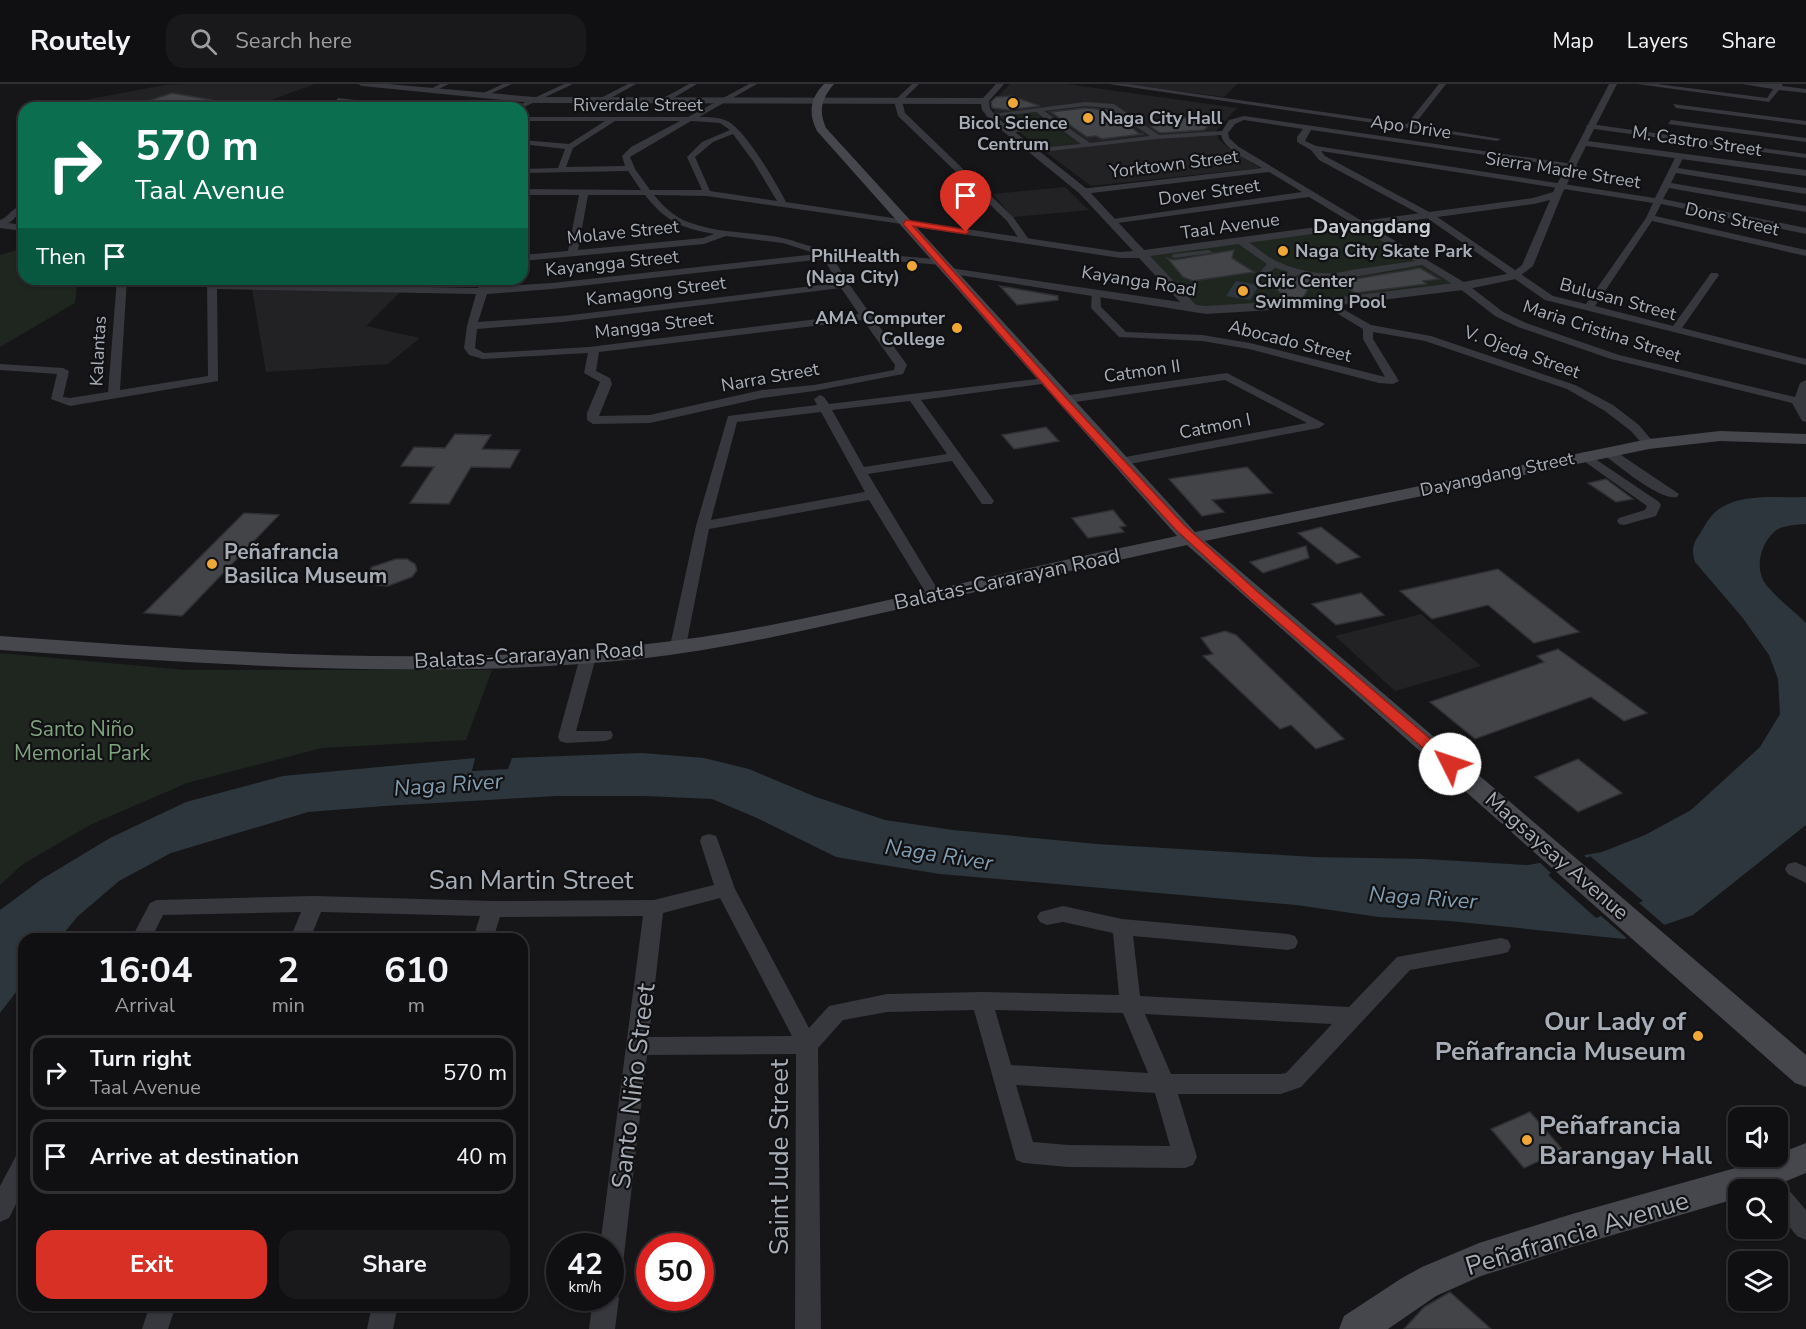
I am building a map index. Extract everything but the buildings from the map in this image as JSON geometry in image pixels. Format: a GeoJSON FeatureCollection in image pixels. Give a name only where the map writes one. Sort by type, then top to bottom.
{"type":"FeatureCollection","features":[{"type":"Feature","properties":{"kind":"main road"},"geometry":{"type":"LineString","coordinates":[[816,101],[829,84]]}},
{"type":"Feature","properties":{"kind":"main road","name":"Magsaysay Avenue"},"geometry":{"type":"LineString","coordinates":[[816,101],[815,114],[821,129],[946,266],[1062,400],[1190,538],[1806,1074]]}},
{"type":"Feature","properties":{"kind":"main road","name":"Dayangdang Street"},"geometry":{"type":"LineString","coordinates":[[1190,538],[1648,444],[1720,436],[1806,439]]}},
{"type":"Feature","properties":{"kind":"main road","name":"Balatas-Cararayan Road"},"geometry":{"type":"LineString","coordinates":[[0,643],[178,655],[314,660],[462,662],[588,657],[678,646],[798,624],[1190,538]]}},
{"type":"Feature","properties":{"kind":"main road","name":"Peñafrancia Avenue"},"geometry":{"type":"LineString","coordinates":[[1781,1179],[1806,1158]]}},
{"type":"Feature","properties":{"kind":"main road","name":"Peñafrancia Avenue"},"geometry":{"type":"LineString","coordinates":[[1357,1329],[1432,1280],[1512,1249],[1728,1198]]}},
{"type":"Feature","properties":{"kind":"street"},"geometry":{"type":"LineString","coordinates":[[362,84],[481,96],[597,102],[985,101]]}},
{"type":"Feature","properties":{"kind":"street"},"geometry":{"type":"LineString","coordinates":[[430,90],[446,84]]}},
{"type":"Feature","properties":{"kind":"street"},"geometry":{"type":"LineString","coordinates":[[481,96],[509,84]]}},
{"type":"Feature","properties":{"kind":"street"},"geometry":{"type":"LineString","coordinates":[[528,103],[570,84]]}},
{"type":"Feature","properties":{"kind":"street"},"geometry":{"type":"LineString","coordinates":[[597,102],[633,84]]}},
{"type":"Feature","properties":{"kind":"street"},"geometry":{"type":"LineString","coordinates":[[660,102],[694,84]]}},
{"type":"Feature","properties":{"kind":"street"},"geometry":{"type":"LineString","coordinates":[[754,84],[634,148],[626,156],[630,168],[666,214],[687,224],[726,233],[798,244],[827,256]]}},
{"type":"Feature","properties":{"kind":"street"},"geometry":{"type":"LineString","coordinates":[[898,101],[916,84]]}},
{"type":"Feature","properties":{"kind":"street"},"geometry":{"type":"LineString","coordinates":[[1000,84],[985,101],[989,115],[1083,191],[1179,297],[1192,308]]}},
{"type":"Feature","properties":{"kind":"street"},"geometry":{"type":"LineString","coordinates":[[1112,84],[1497,139]]}},
{"type":"Feature","properties":{"kind":"street"},"geometry":{"type":"LineString","coordinates":[[1410,126],[1443,84]]}},
{"type":"Feature","properties":{"kind":"street"},"geometry":{"type":"LineString","coordinates":[[1516,276],[1527,266],[1559,190],[1613,84]]}},
{"type":"Feature","properties":{"kind":"street"},"geometry":{"type":"LineString","coordinates":[[1640,84],[1769,100],[1779,86]]}},
{"type":"Feature","properties":{"kind":"street"},"geometry":{"type":"LineString","coordinates":[[1745,84],[1779,86],[1806,91]]}},
{"type":"Feature","properties":{"kind":"street"},"geometry":{"type":"LineString","coordinates":[[1659,153],[1676,106],[1679,89]]}},
{"type":"Feature","properties":{"kind":"street"},"geometry":{"type":"LineString","coordinates":[[898,101],[901,114],[1010,219],[1025,241]]}},
{"type":"Feature","properties":{"kind":"street"},"geometry":{"type":"LineString","coordinates":[[989,115],[1085,104],[1111,106],[1157,137]]}},
{"type":"Feature","properties":{"kind":"street"},"geometry":{"type":"LineString","coordinates":[[1676,106],[1806,123]]}},
{"type":"Feature","properties":{"kind":"street"},"geometry":{"type":"LineString","coordinates":[[1039,111],[1089,146]]}},
{"type":"Feature","properties":{"kind":"street","name":"Apo Drive"},"geometry":{"type":"LineString","coordinates":[[1224,133],[1232,122],[1244,118],[1573,166]]}},
{"type":"Feature","properties":{"kind":"street","name":"Riverdale Street"},"geometry":{"type":"LineString","coordinates":[[528,119],[689,119],[718,121],[728,124],[735,130]]}},
{"type":"Feature","properties":{"kind":"street"},"geometry":{"type":"LineString","coordinates":[[561,170],[570,147],[612,120]]}},
{"type":"Feature","properties":{"kind":"street"},"geometry":{"type":"LineString","coordinates":[[1671,122],[1806,140]]}},
{"type":"Feature","properties":{"kind":"street"},"geometry":{"type":"LineString","coordinates":[[1007,131],[1059,125]]}},
{"type":"Feature","properties":{"kind":"street"},"geometry":{"type":"LineString","coordinates":[[1590,126],[1806,156]]}},
{"type":"Feature","properties":{"kind":"street"},"geometry":{"type":"LineString","coordinates":[[1309,127],[1301,137],[1301,142],[1314,148]]}},
{"type":"Feature","properties":{"kind":"street"},"geometry":{"type":"LineString","coordinates":[[707,193],[691,157],[697,148],[722,134],[735,130],[775,189],[783,205]]}},
{"type":"Feature","properties":{"kind":"street"},"geometry":{"type":"LineString","coordinates":[[1032,151],[1157,137],[1224,133]]}},
{"type":"Feature","properties":{"kind":"street","name":"Maria Cristina Street"},"geometry":{"type":"LineString","coordinates":[[1224,133],[1225,139],[1236,150],[1463,286],[1499,314],[1537,331],[1615,357],[1802,403]]}},
{"type":"Feature","properties":{"kind":"street"},"geometry":{"type":"LineString","coordinates":[[528,143],[570,147]]}},
{"type":"Feature","properties":{"kind":"street","name":"M. Castro Street"},"geometry":{"type":"LineString","coordinates":[[1584,143],[1806,173]]}},
{"type":"Feature","properties":{"kind":"street","name":"Sierra Madre Street"},"geometry":{"type":"LineString","coordinates":[[1314,148],[1559,190],[1659,201],[1806,231]]}},
{"type":"Feature","properties":{"kind":"street","name":"Bulusan Street"},"geometry":{"type":"LineString","coordinates":[[1314,148],[1322,158],[1430,216],[1549,298],[1806,362]]}},
{"type":"Feature","properties":{"kind":"street"},"geometry":{"type":"LineString","coordinates":[[1588,309],[1650,218],[1680,156]]}},
{"type":"Feature","properties":{"kind":"street"},"geometry":{"type":"LineString","coordinates":[[528,171],[630,168]]}},
{"type":"Feature","properties":{"kind":"street","name":"Yorktown Street"},"geometry":{"type":"LineString","coordinates":[[1083,191],[1269,170]]}},
{"type":"Feature","properties":{"kind":"street"},"geometry":{"type":"LineString","coordinates":[[1673,170],[1806,191]]}},
{"type":"Feature","properties":{"kind":"street"},"geometry":{"type":"LineString","coordinates":[[1666,185],[1806,209]]}},
{"type":"Feature","properties":{"kind":"street","name":"Taal Avenue"},"geometry":{"type":"LineString","coordinates":[[906,223],[1120,255],[1142,254],[1543,200],[1559,190]]}},
{"type":"Feature","properties":{"kind":"street"},"geometry":{"type":"LineString","coordinates":[[528,192],[707,193],[906,223]]}},
{"type":"Feature","properties":{"kind":"street"},"geometry":{"type":"LineString","coordinates":[[572,255],[584,193]]}},
{"type":"Feature","properties":{"kind":"street","name":"Dover Street"},"geometry":{"type":"LineString","coordinates":[[1113,222],[1309,194]]}},
{"type":"Feature","properties":{"kind":"street"},"geometry":{"type":"LineString","coordinates":[[0,224],[9,220],[18,210]]}},
{"type":"Feature","properties":{"kind":"street","name":"Dons Street"},"geometry":{"type":"LineString","coordinates":[[1650,218],[1806,253]]}},
{"type":"Feature","properties":{"kind":"street"},"geometry":{"type":"LineString","coordinates":[[0,224],[18,227]]}},
{"type":"Feature","properties":{"kind":"street","name":"Molave Street"},"geometry":{"type":"LineString","coordinates":[[528,258],[704,241],[726,233]]}},
{"type":"Feature","properties":{"kind":"street"},"geometry":{"type":"LineString","coordinates":[[1240,241],[1275,264],[1296,271],[1344,278],[1351,273],[1424,262]]}},
{"type":"Feature","properties":{"kind":"street"},"geometry":{"type":"LineString","coordinates":[[1174,255],[1209,252]]}},
{"type":"Feature","properties":{"kind":"street","name":"Kayangga Street"},"geometry":{"type":"LineString","coordinates":[[279,285],[481,291],[563,285],[845,254],[946,266]]}},
{"type":"Feature","properties":{"kind":"street","name":"Narra Street"},"geometry":{"type":"LineString","coordinates":[[594,349],[590,373],[606,380],[606,384],[593,413],[593,420],[650,419],[762,394],[814,388],[900,372],[901,366],[844,285],[827,256]]}},
{"type":"Feature","properties":{"kind":"street"},"geometry":{"type":"LineString","coordinates":[[1275,264],[1265,272],[1275,280],[1287,279],[1296,271]]}},
{"type":"Feature","properties":{"kind":"street","name":"Kayanga Road"},"geometry":{"type":"LineString","coordinates":[[946,266],[1192,308],[1232,309],[1325,303],[1463,286],[1516,276]]}},
{"type":"Feature","properties":{"kind":"street"},"geometry":{"type":"LineString","coordinates":[[1675,331],[1714,275]]}},
{"type":"Feature","properties":{"kind":"street","name":"Kalantas"},"geometry":{"type":"LineString","coordinates":[[122,285],[114,396],[214,379],[212,285]]}},
{"type":"Feature","properties":{"kind":"street"},"geometry":{"type":"LineString","coordinates":[[472,326],[484,285]]}},
{"type":"Feature","properties":{"kind":"street","name":"Kamagong Street"},"geometry":{"type":"LineString","coordinates":[[472,326],[563,319],[844,285]]}},
{"type":"Feature","properties":{"kind":"street","name":"Abocado Street"},"geometry":{"type":"LineString","coordinates":[[1096,293],[1096,308],[1123,335],[1202,338],[1250,346],[1379,380],[1393,381],[1368,339],[1368,328],[1325,303]]}},
{"type":"Feature","properties":{"kind":"street"},"geometry":{"type":"LineString","coordinates":[[1159,302],[1179,297]]}},
{"type":"Feature","properties":{"kind":"street","name":"Mangga Street"},"geometry":{"type":"LineString","coordinates":[[472,326],[469,348],[473,353],[483,356],[594,349],[867,316]]}},
{"type":"Feature","properties":{"kind":"street","name":"V. Ojeda Street"},"geometry":{"type":"LineString","coordinates":[[1368,328],[1427,338],[1571,387],[1609,408],[1635,429],[1648,444]]}},
{"type":"Feature","properties":{"kind":"street"},"geometry":{"type":"LineString","coordinates":[[0,367],[63,371],[57,399],[70,402],[114,396]]}},
{"type":"Feature","properties":{"kind":"street","name":"Catmon II"},"geometry":{"type":"LineString","coordinates":[[1062,400],[1227,376],[1319,424]]}},
{"type":"Feature","properties":{"kind":"street"},"geometry":{"type":"LineString","coordinates":[[678,646],[703,526],[732,419],[1045,381]]}},
{"type":"Feature","properties":{"kind":"street"},"geometry":{"type":"LineString","coordinates":[[1806,383],[1802,403],[1806,418]]}},
{"type":"Feature","properties":{"kind":"street"},"geometry":{"type":"LineString","coordinates":[[814,388],[873,495],[934,595]]}},
{"type":"Feature","properties":{"kind":"street"},"geometry":{"type":"LineString","coordinates":[[912,396],[987,501]]}},
{"type":"Feature","properties":{"kind":"street","name":"Catmon I"},"geometry":{"type":"LineString","coordinates":[[1119,462],[1319,424]]}},
{"type":"Feature","properties":{"kind":"street"},"geometry":{"type":"LineString","coordinates":[[1608,452],[1672,494]]}},
{"type":"Feature","properties":{"kind":"street"},"geometry":{"type":"LineString","coordinates":[[1585,456],[1654,505],[1651,513],[1624,521]]}},
{"type":"Feature","properties":{"kind":"street"},"geometry":{"type":"LineString","coordinates":[[860,471],[954,457]]}},
{"type":"Feature","properties":{"kind":"street"},"geometry":{"type":"LineString","coordinates":[[703,526],[873,495]]}},
{"type":"Feature","properties":{"kind":"street"},"geometry":{"type":"LineString","coordinates":[[588,657],[566,737],[605,735]]}},
{"type":"Feature","properties":{"kind":"street"},"geometry":{"type":"LineString","coordinates":[[709,841],[725,889],[776,982],[807,1045],[837,1012],[887,1003],[982,1001],[1130,1004],[1352,1016]]}},
{"type":"Feature","properties":{"kind":"street","name":"San Martin Street"},"geometry":{"type":"LineString","coordinates":[[144,933],[157,908],[314,904],[492,909],[654,908],[725,889]]}},
{"type":"Feature","properties":{"kind":"street"},"geometry":{"type":"LineString","coordinates":[[302,933],[314,904]]}},
{"type":"Feature","properties":{"kind":"street","name":"Santo Niño Street"},"geometry":{"type":"LineString","coordinates":[[614,1233],[639,1046],[654,908]]}},
{"type":"Feature","properties":{"kind":"street"},"geometry":{"type":"LineString","coordinates":[[485,933],[492,909]]}},
{"type":"Feature","properties":{"kind":"street"},"geometry":{"type":"LineString","coordinates":[[1047,917],[1063,914],[1122,927],[1288,942]]}},
{"type":"Feature","properties":{"kind":"street"},"geometry":{"type":"LineString","coordinates":[[982,1001],[1024,1152],[1068,1156],[1185,1157],[1164,1084],[1130,1004],[1122,927]]}},
{"type":"Feature","properties":{"kind":"street"},"geometry":{"type":"LineString","coordinates":[[1003,1074],[1164,1084],[1281,1084],[1293,1080],[1404,963],[1501,946]]}},
{"type":"Feature","properties":{"kind":"street","name":"Saint Jude Street"},"geometry":{"type":"LineString","coordinates":[[639,1046],[807,1045],[808,1329]]}},
{"type":"Feature","properties":{"kind":"street"},"geometry":{"type":"LineString","coordinates":[[0,1210],[18,1176]]}},
{"type":"Feature","properties":{"kind":"street"},"geometry":{"type":"LineString","coordinates":[[1788,1208],[1806,1228]]}},
{"type":"Feature","properties":{"kind":"street"},"geometry":{"type":"LineString","coordinates":[[155,1329],[161,1311]]}},
{"type":"Feature","properties":{"kind":"street"},"geometry":{"type":"LineString","coordinates":[[380,1329],[384,1311]]}},
{"type":"Feature","properties":{"kind":"street"},"geometry":{"type":"LineString","coordinates":[[602,1329],[604,1311]]}},
{"type":"Feature","properties":{"kind":"shaded area"},"geometry":{"type":"Polygon","coordinates":[[[315,84],[266,102],[75,102],[164,85],[315,84]]]}},
{"type":"Feature","properties":{"kind":"shaded area"},"geometry":{"type":"Polygon","coordinates":[[[1010,84],[1067,84],[1237,108],[1216,131],[1218,138],[1228,148],[1260,168],[1091,186],[994,113],[996,98],[1010,84]]]}},
{"type":"Feature","properties":{"kind":"shaded area"},"geometry":{"type":"Polygon","coordinates":[[[1123,84],[1237,84],[1224,97],[1123,84]]]}},
{"type":"Feature","properties":{"kind":"shaded area"},"geometry":{"type":"Polygon","coordinates":[[[1065,187],[1089,210],[1012,217],[993,194],[1065,187]]]}},
{"type":"Feature","properties":{"kind":"shaded area"},"geometry":{"type":"Polygon","coordinates":[[[252,289],[400,292],[366,326],[420,338],[388,364],[266,372],[252,289]]]}},
{"type":"Feature","properties":{"kind":"shaded area"},"geometry":{"type":"Polygon","coordinates":[[[1421,614],[1481,666],[1395,691],[1335,636],[1421,614]]]}},
{"type":"Feature","properties":{"kind":"green space"},"geometry":{"type":"Polygon","coordinates":[[[1035,112],[1077,143],[1039,147],[997,115],[1035,112]]]}},
{"type":"Feature","properties":{"kind":"green space"},"geometry":{"type":"Polygon","coordinates":[[[1363,225],[1463,286],[1325,303],[1192,308],[1142,254],[1363,225]]]}},
{"type":"Feature","properties":{"kind":"green space"},"geometry":{"type":"Polygon","coordinates":[[[18,250],[18,285],[77,285],[75,303],[0,347],[0,255],[18,250]]]}},
{"type":"Feature","properties":{"kind":"green space","name":"Santo Niño Memorial Park"},"geometry":{"type":"Polygon","coordinates":[[[0,653],[185,670],[492,670],[466,740],[322,748],[187,783],[90,825],[23,864],[0,885],[0,653]]]}},
{"type":"Feature","properties":{"kind":"water","name":"Civic Center Swimming Pool"},"geometry":{"type":"Polygon","coordinates":[[[1236,281],[1259,285],[1250,300],[1226,296],[1236,281]]]}},
{"type":"Feature","properties":{"kind":"water","name":"Naga River"},"geometry":{"type":"Polygon","coordinates":[[[1806,497],[1806,524],[1785,527],[1774,532],[1765,544],[1760,567],[1768,587],[1806,623],[1806,825],[1693,915],[1624,939],[1450,921],[1379,917],[1296,905],[940,874],[836,857],[757,818],[712,799],[557,796],[308,812],[171,853],[119,881],[77,917],[64,933],[18,933],[18,990],[0,1013],[0,910],[42,879],[110,838],[186,802],[283,776],[475,758],[472,771],[508,769],[512,758],[642,753],[704,758],[749,769],[816,797],[885,820],[953,830],[1097,844],[1314,857],[1425,859],[1528,865],[1602,852],[1645,835],[1691,810],[1760,747],[1780,714],[1778,679],[1769,655],[1742,617],[1695,562],[1693,553],[1696,540],[1710,518],[1719,509],[1741,500],[1806,497]]]}},
{"type":"Feature","properties":{"kind":"pier"},"geometry":{"type":"Polygon","coordinates":[[[1581,852],[1587,858],[1590,856],[1643,901],[1639,903],[1667,927],[1629,940],[1601,916],[1596,918],[1548,875],[1551,873],[1537,860],[1581,852]]]}},
{"type":"Feature","properties":{"kind":"place","name":"Bicol Science Centrum"},"geometry":{"type":"Point","coordinates":[1013,103]}},
{"type":"Feature","properties":{"kind":"place","name":"Naga City Hall"},"geometry":{"type":"Point","coordinates":[1088,118]}},
{"type":"Feature","properties":{"kind":"place","name":"Naga City Skate Park"},"geometry":{"type":"Point","coordinates":[1283,251]}},
{"type":"Feature","properties":{"kind":"place","name":"PhilHealth (Naga City)"},"geometry":{"type":"Point","coordinates":[912,266]}},
{"type":"Feature","properties":{"kind":"place","name":"Civic Center Swimming Pool"},"geometry":{"type":"Point","coordinates":[1243,291]}},
{"type":"Feature","properties":{"kind":"place","name":"AMA Computer College"},"geometry":{"type":"Point","coordinates":[957,328]}},
{"type":"Feature","properties":{"kind":"place","name":"Peñafrancia Basilica Museum"},"geometry":{"type":"Point","coordinates":[212,564]}},
{"type":"Feature","properties":{"kind":"place","name":"Our Lady of Peñafrancia Museum"},"geometry":{"type":"Point","coordinates":[1698,1036]}},
{"type":"Feature","properties":{"kind":"place","name":"Peñafrancia Barangay Hall"},"geometry":{"type":"Point","coordinates":[1527,1140]}},
{"type":"Feature","properties":{"kind":"district","name":"Dayangdang"},"geometry":{"type":"Point","coordinates":[1372,226]}},
{"type":"Feature","properties":{"kind":"route"},"geometry":{"type":"LineString","coordinates":[[966,232],[906,223],[1062,400],[1180,528],[1254,596],[1450,764]]}}]}
